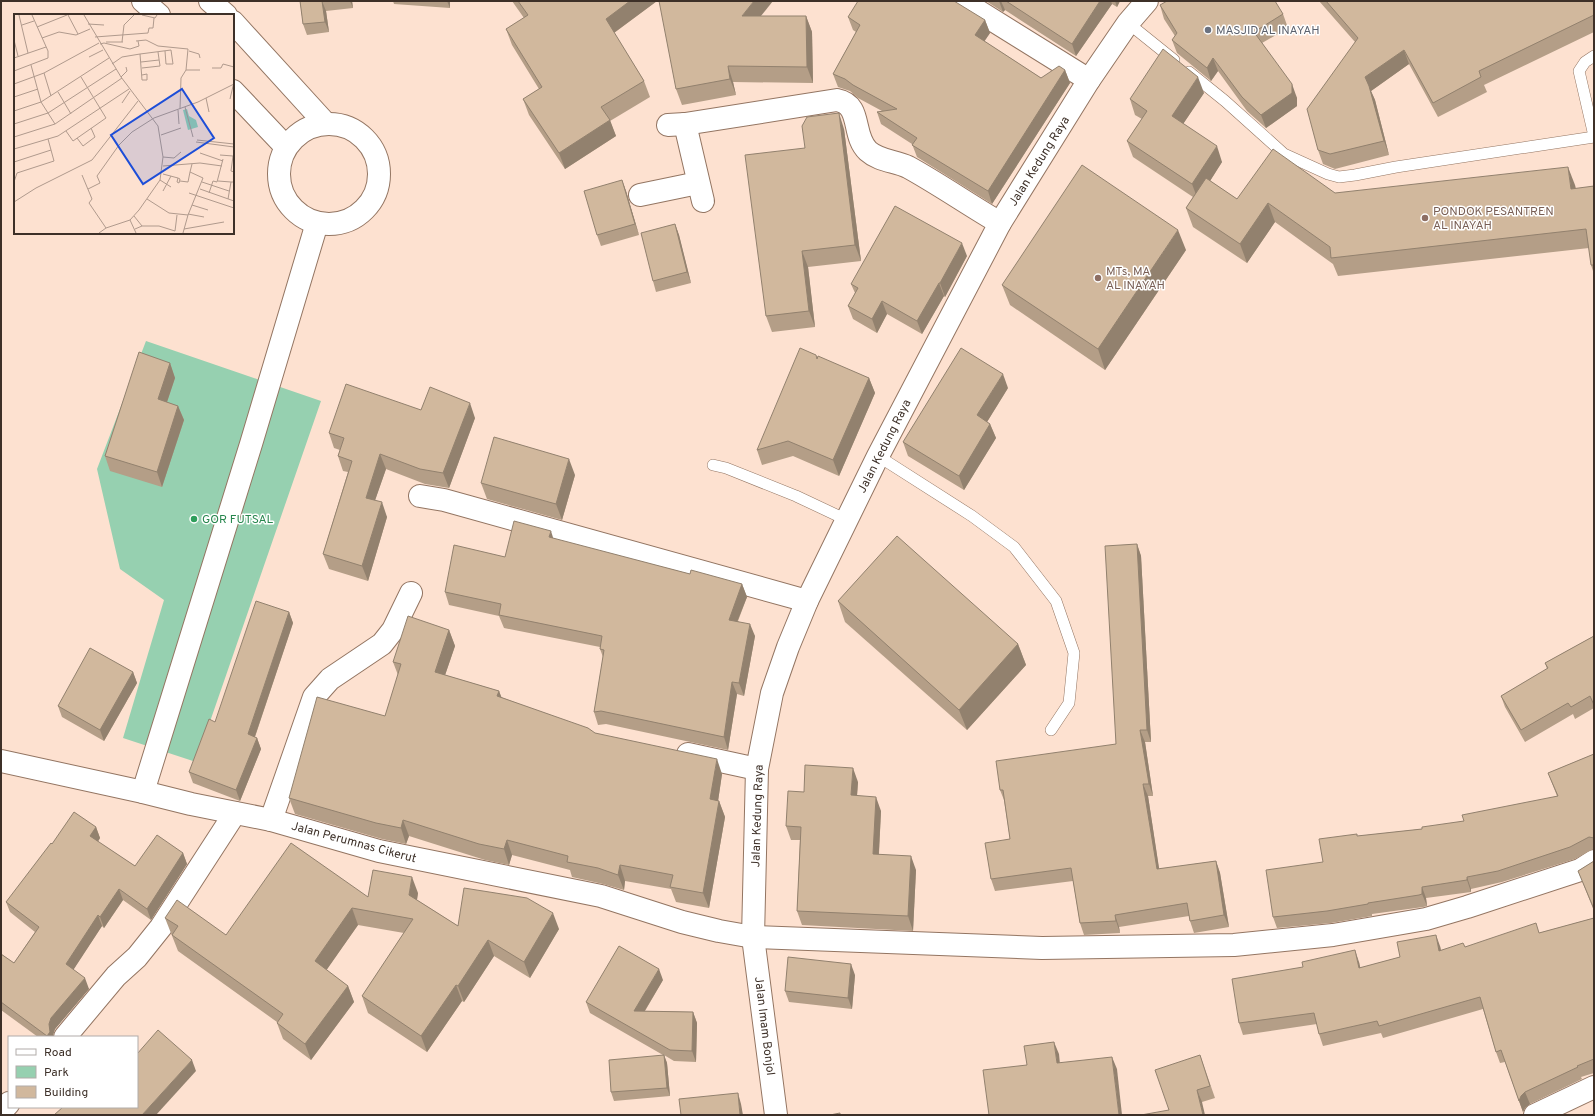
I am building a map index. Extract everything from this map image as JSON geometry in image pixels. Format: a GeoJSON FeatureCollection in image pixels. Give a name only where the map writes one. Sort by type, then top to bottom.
{"type":"FeatureCollection","features":[{"type":"Feature","properties":{"kind":"street"},"geometry":{"type":"LineString","coordinates":[[143,1],[158,14]]}},
{"type":"Feature","properties":{"kind":"street"},"geometry":{"type":"LineString","coordinates":[[210,1],[225,14]]}},
{"type":"Feature","properties":{"kind":"street"},"geometry":{"type":"LineString","coordinates":[[962,1],[1089,80]]}},
{"type":"Feature","properties":{"kind":"street","name":"Jalan Kedung Raya"},"geometry":{"type":"LineString","coordinates":[[753,937],[757,769],[772,693],[788,647],[807,601],[878,456],[1000,223],[1089,80],[1128,23],[1147,1]]}},
{"type":"Feature","properties":{"kind":"street"},"geometry":{"type":"LineString","coordinates":[[234,23],[326,124]]}},
{"type":"Feature","properties":{"kind":"street"},"geometry":{"type":"LineString","coordinates":[[234,92],[286,147]]}},
{"type":"Feature","properties":{"kind":"street"},"geometry":{"type":"LineString","coordinates":[[640,195],[701,192],[676,125],[837,100],[843,101],[852,108],[860,139],[870,153],[880,158],[901,164],[1000,223]]}},
{"type":"Feature","properties":{"kind":"street"},"geometry":{"type":"LineString","coordinates":[[326,124],[342,125],[356,132],[368,142],[376,156],[380,171],[379,187],[372,202],[362,214],[348,222],[333,225],[317,223],[302,217],[290,207],[282,193],[278,177],[280,162],[286,147],[297,135],[310,127],[326,124]]}},
{"type":"Feature","properties":{"kind":"street"},"geometry":{"type":"LineString","coordinates":[[143,792],[251,444],[317,223]]}},
{"type":"Feature","properties":{"kind":"street"},"geometry":{"type":"LineString","coordinates":[[420,496],[444,500],[807,601]]}},
{"type":"Feature","properties":{"kind":"street"},"geometry":{"type":"LineString","coordinates":[[271,820],[314,697],[330,679],[382,644],[393,630],[411,593]]}},
{"type":"Feature","properties":{"kind":"street"},"geometry":{"type":"LineString","coordinates":[[672,751],[757,769]]}},
{"type":"Feature","properties":{"kind":"street","name":"Jalan Perumnas Cikerut"},"geometry":{"type":"LineString","coordinates":[[1,761],[191,804],[271,820],[379,851],[600,896],[682,922],[753,937],[1042,948],[1234,945],[1333,934],[1426,919],[1580,870],[1594,861]]}},
{"type":"Feature","properties":{"kind":"street"},"geometry":{"type":"LineString","coordinates":[[65,1036],[116,976],[137,957],[161,927],[235,813]]}},
{"type":"Feature","properties":{"kind":"street","name":"Jalan Imam Bonjol"},"geometry":{"type":"LineString","coordinates":[[753,937],[776,1115]]}},
{"type":"Feature","properties":{"kind":"street"},"geometry":{"type":"LineString","coordinates":[[1535,1115],[1594,1087]]}},
{"type":"Feature","properties":{"kind":"street"},"geometry":{"type":"LineString","coordinates":[[1,1112],[8,1104]]}},
{"type":"Feature","properties":{"kind":"lane"},"geometry":{"type":"LineString","coordinates":[[1128,23],[1225,101],[1284,154],[1328,174],[1339,177],[1355,176],[1396,167],[1594,137],[1579,71],[1585,62],[1594,56]]}},
{"type":"Feature","properties":{"kind":"lane"},"geometry":{"type":"LineString","coordinates":[[878,456],[972,516],[1014,547],[1056,600],[1074,654],[1069,703],[1051,730]]}},
{"type":"Feature","properties":{"kind":"lane"},"geometry":{"type":"LineString","coordinates":[[713,465],[726,468],[796,496],[847,520]]}},
{"type":"Feature","properties":{"kind":"green space","name":"GOR FUTSAL"},"geometry":{"type":"Polygon","coordinates":[[[146,341],[321,401],[196,762],[123,738],[164,600],[120,569],[97,469],[146,341]]]}},
{"type":"Feature","properties":{"kind":"building"},"geometry":{"type":"Polygon","coordinates":[[[300,1],[322,1],[325,22],[303,24],[300,1]]]}},
{"type":"Feature","properties":{"kind":"building"},"geometry":{"type":"Polygon","coordinates":[[[518,1],[630,1],[606,19],[644,81],[601,107],[610,120],[559,153],[523,99],[542,87],[506,29],[528,15],[518,1]]]}},
{"type":"Feature","properties":{"kind":"building"},"geometry":{"type":"Polygon","coordinates":[[[659,1],[754,1],[742,16],[806,16],[807,67],[728,66],[730,79],[676,89],[659,1]]]}},
{"type":"Feature","properties":{"kind":"building"},"geometry":{"type":"Polygon","coordinates":[[[858,1],[954,1],[985,20],[975,35],[1041,78],[1059,66],[1065,70],[988,191],[912,145],[917,138],[877,112],[897,109],[845,79],[833,74],[860,25],[848,17],[858,1]]]}},
{"type":"Feature","properties":{"kind":"building"},"geometry":{"type":"Polygon","coordinates":[[[1006,1],[1100,1],[1072,44],[1006,1]]]}},
{"type":"Feature","properties":{"kind":"building"},"geometry":{"type":"Polygon","coordinates":[[[1167,1],[1275,1],[1283,14],[1254,32],[1292,84],[1292,93],[1261,115],[1242,97],[1213,58],[1207,68],[1172,40],[1177,33],[1160,5],[1167,1]]]}},
{"type":"Feature","properties":{"kind":"building"},"geometry":{"type":"Polygon","coordinates":[[[1326,1],[1594,1],[1594,15],[1479,71],[1481,77],[1433,103],[1404,50],[1365,77],[1369,86],[1384,141],[1330,154],[1318,150],[1307,109],[1358,38],[1326,1]]]}},
{"type":"Feature","properties":{"kind":"building"},"geometry":{"type":"Polygon","coordinates":[[[1163,49],[1198,77],[1172,116],[1217,146],[1192,184],[1127,141],[1147,111],[1130,99],[1163,49]]]}},
{"type":"Feature","properties":{"kind":"building"},"geometry":{"type":"Polygon","coordinates":[[[839,113],[855,245],[802,251],[809,311],[766,316],[745,155],[805,148],[802,126],[807,117],[839,113]]]}},
{"type":"Feature","properties":{"kind":"building"},"geometry":{"type":"Polygon","coordinates":[[[1273,149],[1335,193],[1568,167],[1571,189],[1594,186],[1594,265],[1591,265],[1586,229],[1331,258],[1330,247],[1268,203],[1240,244],[1186,208],[1206,178],[1237,199],[1273,149]]]}},
{"type":"Feature","properties":{"kind":"building","name":"MTs, MA AL INAYAH"},"geometry":{"type":"Polygon","coordinates":[[[1082,165],[1178,230],[1098,349],[1002,285],[1082,165]]]}},
{"type":"Feature","properties":{"kind":"building"},"geometry":{"type":"Polygon","coordinates":[[[622,180],[635,224],[597,235],[584,191],[622,180]]]}},
{"type":"Feature","properties":{"kind":"building"},"geometry":{"type":"Polygon","coordinates":[[[895,206],[962,243],[917,321],[882,301],[872,319],[848,306],[858,288],[851,284],[895,206]]]}},
{"type":"Feature","properties":{"kind":"building"},"geometry":{"type":"Polygon","coordinates":[[[675,224],[687,272],[653,281],[641,233],[675,224]]]}},
{"type":"Feature","properties":{"kind":"building"},"geometry":{"type":"Polygon","coordinates":[[[800,348],[816,355],[817,359],[818,356],[869,378],[833,460],[788,441],[757,450],[800,348]]]}},
{"type":"Feature","properties":{"kind":"building"},"geometry":{"type":"Polygon","coordinates":[[[961,348],[1003,374],[977,415],[990,424],[959,476],[903,442],[961,348]]]}},
{"type":"Feature","properties":{"kind":"building"},"geometry":{"type":"Polygon","coordinates":[[[139,352],[170,363],[158,399],[178,406],[157,472],[105,456],[139,352]]]}},
{"type":"Feature","properties":{"kind":"building"},"geometry":{"type":"Polygon","coordinates":[[[346,384],[421,410],[430,387],[470,403],[443,473],[420,469],[380,454],[366,498],[382,502],[362,566],[323,554],[352,461],[338,456],[344,438],[329,433],[346,384]]]}},
{"type":"Feature","properties":{"kind":"building"},"geometry":{"type":"Polygon","coordinates":[[[494,437],[569,459],[556,504],[481,483],[494,437]]]}},
{"type":"Feature","properties":{"kind":"building"},"geometry":{"type":"Polygon","coordinates":[[[514,521],[551,531],[549,537],[690,574],[691,570],[742,584],[729,620],[750,624],[739,683],[732,682],[724,737],[601,711],[594,712],[604,650],[600,649],[602,636],[499,615],[501,604],[445,592],[454,545],[505,557],[514,521]]]}},
{"type":"Feature","properties":{"kind":"building"},"geometry":{"type":"Polygon","coordinates":[[[897,536],[1018,644],[959,710],[838,601],[897,536]]]}},
{"type":"Feature","properties":{"kind":"building"},"geometry":{"type":"Polygon","coordinates":[[[1137,544],[1147,730],[1140,730],[1149,784],[1143,784],[1157,869],[1216,861],[1224,915],[1190,921],[1187,903],[1115,915],[1116,921],[1080,923],[1071,868],[991,879],[985,843],[1010,839],[1003,790],[1000,790],[996,761],[1116,744],[1105,546],[1137,544]]]}},
{"type":"Feature","properties":{"kind":"building"},"geometry":{"type":"Polygon","coordinates":[[[256,601],[289,612],[248,734],[257,738],[236,790],[189,772],[209,719],[215,722],[256,601]]]}},
{"type":"Feature","properties":{"kind":"building"},"geometry":{"type":"Polygon","coordinates":[[[408,616],[449,630],[435,672],[499,691],[497,696],[588,728],[595,733],[717,759],[710,799],[719,801],[703,893],[670,887],[673,875],[620,865],[618,875],[598,868],[567,862],[568,856],[507,840],[504,849],[479,844],[403,820],[401,828],[376,823],[289,798],[317,697],[385,716],[401,664],[393,662],[408,616]]]}},
{"type":"Feature","properties":{"kind":"building"},"geometry":{"type":"Polygon","coordinates":[[[1594,636],[1594,705],[1590,696],[1571,707],[1568,703],[1521,730],[1501,696],[1548,668],[1545,663],[1594,636]]]}},
{"type":"Feature","properties":{"kind":"building"},"geometry":{"type":"Polygon","coordinates":[[[90,648],[133,672],[100,730],[58,706],[90,648]]]}},
{"type":"Feature","properties":{"kind":"building"},"geometry":{"type":"Polygon","coordinates":[[[1594,754],[1594,838],[1589,837],[1570,847],[1498,871],[1467,877],[1467,880],[1422,887],[1422,894],[1419,895],[1327,911],[1273,917],[1266,870],[1323,862],[1319,839],[1357,834],[1357,836],[1422,829],[1422,827],[1464,821],[1462,815],[1558,796],[1548,773],[1594,754]]]}},
{"type":"Feature","properties":{"kind":"building"},"geometry":{"type":"Polygon","coordinates":[[[805,765],[853,768],[851,795],[876,797],[873,854],[911,856],[908,916],[797,911],[801,827],[786,826],[788,791],[804,792],[805,765]]]}},
{"type":"Feature","properties":{"kind":"building"},"geometry":{"type":"Polygon","coordinates":[[[74,812],[96,827],[90,836],[135,866],[157,835],[183,853],[147,909],[119,889],[100,917],[98,915],[66,964],[85,978],[51,1018],[49,1024],[50,1032],[47,1036],[1,1002],[1,954],[14,963],[39,927],[6,902],[51,843],[52,844],[74,812]]]}},
{"type":"Feature","properties":{"kind":"building"},"geometry":{"type":"Polygon","coordinates":[[[291,843],[368,897],[373,870],[412,877],[409,895],[458,926],[464,888],[527,898],[553,913],[524,962],[488,940],[458,986],[456,985],[421,1036],[362,996],[413,919],[352,908],[315,961],[348,986],[305,1044],[277,1023],[283,1014],[172,935],[178,926],[165,918],[177,900],[226,935],[291,843]]]}},
{"type":"Feature","properties":{"kind":"building"},"geometry":{"type":"Polygon","coordinates":[[[1594,861],[1594,909],[1578,871],[1594,861]]]}},
{"type":"Feature","properties":{"kind":"building"},"geometry":{"type":"Polygon","coordinates":[[[1594,918],[1594,1059],[1525,1092],[1519,1101],[1501,1050],[1496,1052],[1480,997],[1379,1026],[1377,1021],[1319,1034],[1314,1013],[1239,1023],[1232,979],[1303,967],[1302,962],[1355,950],[1359,968],[1400,957],[1397,942],[1436,935],[1439,951],[1463,943],[1465,947],[1536,923],[1539,933],[1594,918]]]}},
{"type":"Feature","properties":{"kind":"building"},"geometry":{"type":"Polygon","coordinates":[[[619,946],[659,969],[634,1011],[693,1012],[692,1051],[670,1050],[586,1002],[619,946]]]}},
{"type":"Feature","properties":{"kind":"building"},"geometry":{"type":"Polygon","coordinates":[[[788,957],[851,964],[848,998],[785,991],[788,957]]]}},
{"type":"Feature","properties":{"kind":"building"},"geometry":{"type":"Polygon","coordinates":[[[158,1030],[192,1060],[142,1115],[54,1115],[62,1108],[138,1108],[138,1053],[158,1030]]]}},
{"type":"Feature","properties":{"kind":"building"},"geometry":{"type":"Polygon","coordinates":[[[1054,1042],[1057,1063],[1112,1057],[1119,1115],[989,1115],[983,1070],[1027,1065],[1024,1046],[1054,1042]]]}},
{"type":"Feature","properties":{"kind":"building"},"geometry":{"type":"Polygon","coordinates":[[[664,1055],[667,1088],[611,1092],[609,1060],[664,1055]]]}},
{"type":"Feature","properties":{"kind":"building"},"geometry":{"type":"Polygon","coordinates":[[[1200,1055],[1210,1086],[1197,1090],[1203,1115],[1141,1115],[1169,1110],[1155,1070],[1200,1055]]]}},
{"type":"Feature","properties":{"kind":"building"},"geometry":{"type":"Polygon","coordinates":[[[738,1093],[740,1115],[681,1115],[679,1099],[738,1093]]]}},
{"type":"Feature","properties":{"kind":"place","name":"MASJID AL INAYAH"},"geometry":{"type":"Point","coordinates":[1208,30]}},
{"type":"Feature","properties":{"kind":"place","name":"PONDOK PESANTREN AL INAYAH"},"geometry":{"type":"Point","coordinates":[1425,218]}},
{"type":"Feature","properties":{"kind":"place","name":"MTs, MA AL INAYAH"},"geometry":{"type":"Point","coordinates":[1098,278]}},
{"type":"Feature","properties":{"kind":"place","name":"GOR FUTSAL"},"geometry":{"type":"Point","coordinates":[194,519]}}]}
